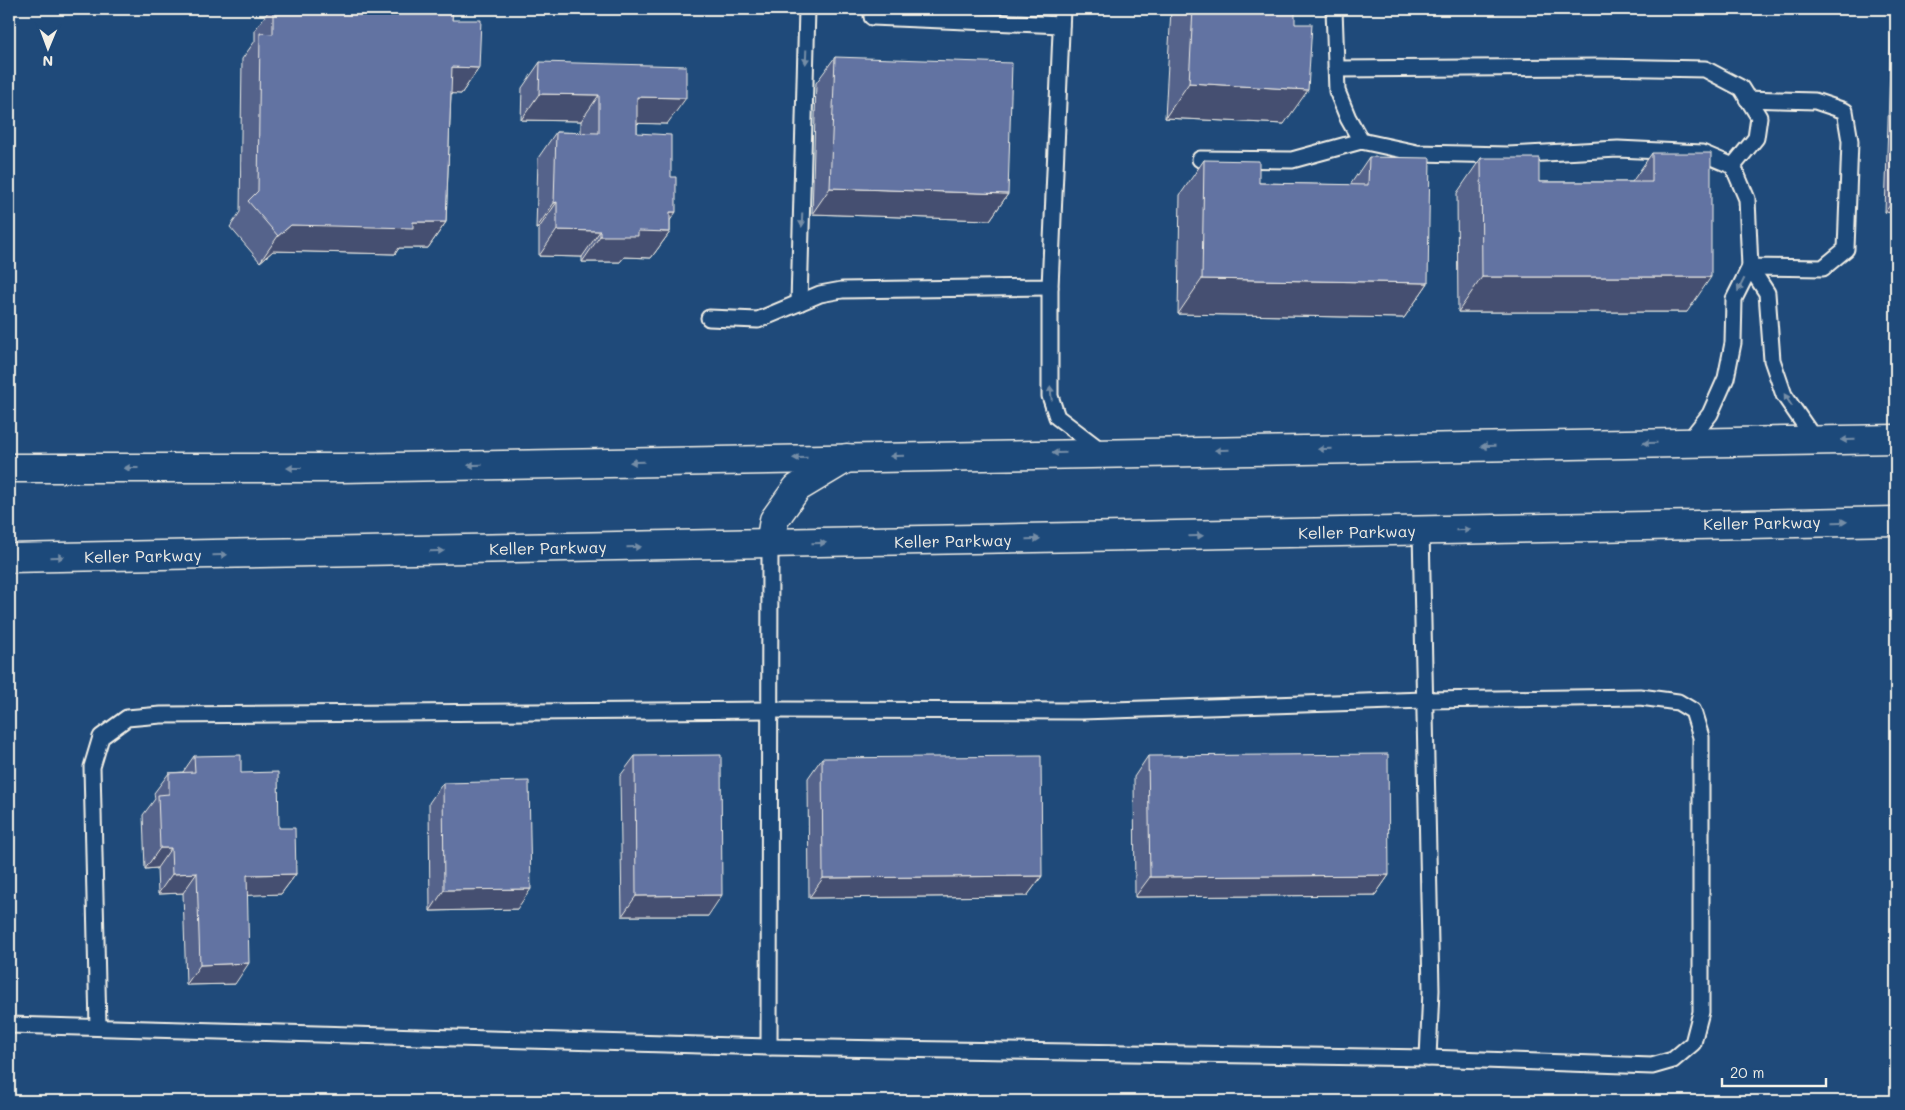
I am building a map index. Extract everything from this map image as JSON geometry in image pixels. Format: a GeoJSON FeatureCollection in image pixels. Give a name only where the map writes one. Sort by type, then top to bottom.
{"type":"FeatureCollection","features":[{"type":"Feature","properties":{"kind":"main road"},"geometry":{"type":"LineString","coordinates":[[9,468],[342,468],[1104,452],[1896,439]]}},
{"type":"Feature","properties":{"kind":"main road"},"geometry":{"type":"LineString","coordinates":[[770,544],[774,520],[797,488],[848,457]]}},
{"type":"Feature","properties":{"kind":"main road","name":"Keller Parkway"},"geometry":{"type":"LineString","coordinates":[[9,558],[1896,521]]}},
{"type":"Feature","properties":{"kind":"lane"},"geometry":{"type":"LineString","coordinates":[[799,302],[807,9]]}},
{"type":"Feature","properties":{"kind":"lane"},"geometry":{"type":"LineString","coordinates":[[872,9],[872,17],[1061,25]]}},
{"type":"Feature","properties":{"kind":"lane"},"geometry":{"type":"LineString","coordinates":[[1062,9],[1050,287],[1050,396],[1057,417],[1104,452]]}},
{"type":"Feature","properties":{"kind":"lane"},"geometry":{"type":"LineString","coordinates":[[1334,9],[1336,91],[1361,141]]}},
{"type":"Feature","properties":{"kind":"lane"},"geometry":{"type":"LineString","coordinates":[[1336,69],[1599,67],[1705,69],[1741,88],[1759,118],[1756,138],[1733,166]]}},
{"type":"Feature","properties":{"kind":"lane"},"geometry":{"type":"LineString","coordinates":[[1748,99],[1815,101],[1845,111],[1850,141],[1846,248],[1823,268],[1750,266]]}},
{"type":"Feature","properties":{"kind":"lane"},"geometry":{"type":"LineString","coordinates":[[1200,159],[1292,160],[1361,141],[1417,153],[1508,155],[1618,149],[1702,154],[1733,166],[1747,199],[1750,266],[1734,299],[1732,343],[1726,378],[1710,414],[1688,442]]}},
{"type":"Feature","properties":{"kind":"lane"},"geometry":{"type":"LineString","coordinates":[[1750,266],[1767,293],[1772,360],[1784,395],[1815,440]]}},
{"type":"Feature","properties":{"kind":"lane"},"geometry":{"type":"LineString","coordinates":[[709,318],[758,320],[820,294],[842,290],[1050,287]]}},
{"type":"Feature","properties":{"kind":"lane"},"geometry":{"type":"LineString","coordinates":[[1420,531],[1431,990],[1428,1058]]}},
{"type":"Feature","properties":{"kind":"lane"},"geometry":{"type":"LineString","coordinates":[[769,1047],[770,544]]}},
{"type":"Feature","properties":{"kind":"lane"},"geometry":{"type":"LineString","coordinates":[[9,1025],[769,1047],[1428,1058],[1652,1066],[1673,1060],[1694,1043],[1701,1012],[1701,737],[1693,711],[1678,702],[1650,698],[1425,700],[1081,710],[770,710],[171,715],[127,718],[101,737],[92,767],[98,1027]]}},
{"type":"Feature","properties":{"kind":"building"},"geometry":{"type":"Polygon","coordinates":[[[273,9],[453,9],[452,20],[481,20],[479,68],[452,67],[446,222],[413,222],[413,228],[291,225],[278,236],[248,201],[258,191],[260,33],[273,34],[273,9]]]}},
{"type":"Feature","properties":{"kind":"building"},"geometry":{"type":"Polygon","coordinates":[[[1193,9],[1295,9],[1295,24],[1312,24],[1308,90],[1189,83],[1193,9]]]}},
{"type":"Feature","properties":{"kind":"building"},"geometry":{"type":"Polygon","coordinates":[[[835,57],[1012,63],[1008,194],[830,188],[835,57]]]}},
{"type":"Feature","properties":{"kind":"building"},"geometry":{"type":"Polygon","coordinates":[[[540,62],[686,66],[686,98],[637,97],[637,133],[671,135],[671,177],[676,177],[676,212],[670,212],[670,232],[638,231],[638,236],[600,236],[600,231],[557,230],[557,202],[554,203],[556,132],[599,133],[599,95],[539,94],[540,62]]]}},
{"type":"Feature","properties":{"kind":"building"},"geometry":{"type":"Polygon","coordinates":[[[1652,153],[1711,153],[1711,277],[1482,277],[1481,158],[1539,158],[1539,182],[1652,182],[1652,153]]]}},
{"type":"Feature","properties":{"kind":"building"},"geometry":{"type":"Polygon","coordinates":[[[1369,157],[1430,158],[1428,283],[1202,279],[1204,160],[1259,161],[1259,183],[1368,185],[1369,157]]]}},
{"type":"Feature","properties":{"kind":"building"},"geometry":{"type":"Polygon","coordinates":[[[1388,754],[1389,875],[1150,877],[1148,756],[1388,754]]]}},
{"type":"Feature","properties":{"kind":"building"},"geometry":{"type":"Polygon","coordinates":[[[241,755],[241,773],[278,772],[279,828],[295,828],[296,874],[247,875],[249,963],[200,965],[197,873],[172,874],[171,848],[160,848],[158,795],[169,794],[169,773],[195,772],[194,756],[241,755]]]}},
{"type":"Feature","properties":{"kind":"building"},"geometry":{"type":"Polygon","coordinates":[[[721,755],[722,895],[636,896],[635,756],[721,755]]]}},
{"type":"Feature","properties":{"kind":"building"},"geometry":{"type":"Polygon","coordinates":[[[1041,756],[1042,876],[823,878],[822,758],[1041,756]]]}},
{"type":"Feature","properties":{"kind":"building"},"geometry":{"type":"Polygon","coordinates":[[[529,781],[531,889],[444,890],[443,783],[529,781]]]}}]}
